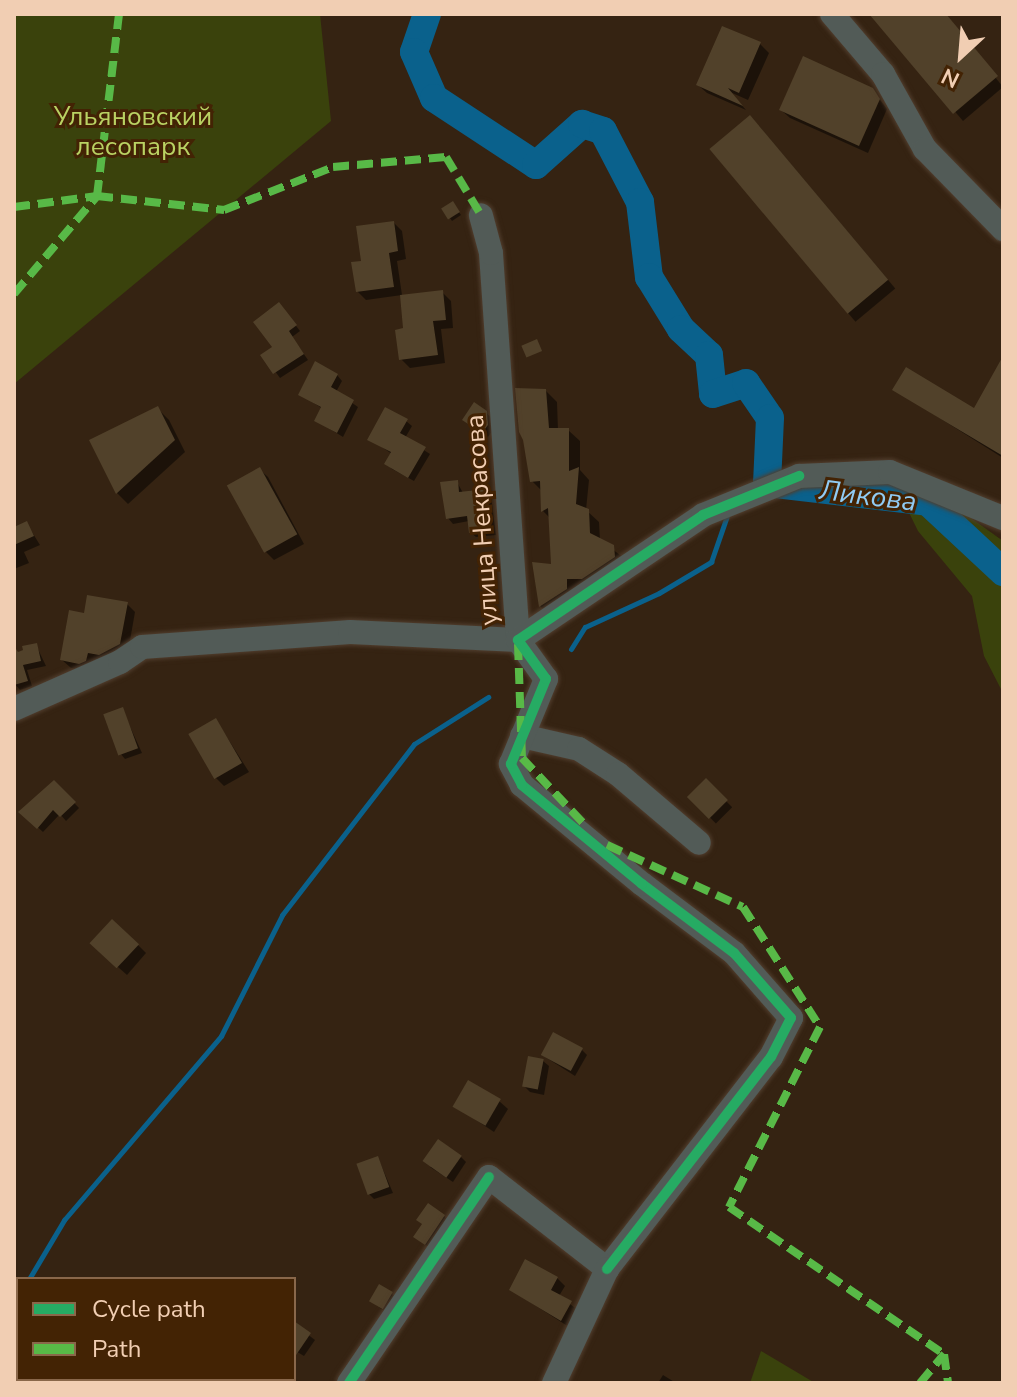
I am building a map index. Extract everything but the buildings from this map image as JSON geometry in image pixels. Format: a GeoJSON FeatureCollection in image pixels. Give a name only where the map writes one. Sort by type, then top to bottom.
{"type":"FeatureCollection","features":[{"type":"Feature","properties":{"kind":"street"},"geometry":{"type":"LineString","coordinates":[[832,14],[883,74],[925,149],[1003,229]]}},
{"type":"Feature","properties":{"kind":"street","name":"улица Некрасова"},"geometry":{"type":"LineString","coordinates":[[14,709],[120,662],[142,647],[350,632],[518,640],[491,253],[481,215]]}},
{"type":"Feature","properties":{"kind":"street"},"geometry":{"type":"LineString","coordinates":[[554,1383],[607,1269],[771,1057],[791,1018],[734,953],[642,884],[522,785],[511,764],[546,679],[518,640],[703,515],[799,476],[890,472],[1003,518]]}},
{"type":"Feature","properties":{"kind":"street"},"geometry":{"type":"LineString","coordinates":[[522,736],[579,749],[618,774],[699,843]]}},
{"type":"Feature","properties":{"kind":"street"},"geometry":{"type":"LineString","coordinates":[[349,1383],[489,1177],[607,1269]]}},
{"type":"Feature","properties":{"kind":"green space","name":"Ульяновский лесопарк"},"geometry":{"type":"Polygon","coordinates":[[[14,14],[320,14],[331,121],[14,384],[14,14]]]}},
{"type":"Feature","properties":{"kind":"green space"},"geometry":{"type":"Polygon","coordinates":[[[895,484],[971,518],[1003,541],[1003,693],[984,656],[972,596],[918,531],[895,484]]]}},
{"type":"Feature","properties":{"kind":"green space"},"geometry":{"type":"Polygon","coordinates":[[[761,1351],[815,1383],[750,1383],[761,1351]]]}},
{"type":"Feature","properties":{"kind":"waterway","name":"Ликова"},"geometry":{"type":"LineString","coordinates":[[427,14],[414,52],[434,98],[536,165],[582,124],[603,131],[640,202],[649,277],[681,329],[709,355],[713,394],[746,383],[770,418],[767,483],[928,502],[1003,572]]}},
{"type":"Feature","properties":{"kind":"waterway"},"geometry":{"type":"LineString","coordinates":[[571,649],[585,627],[659,593],[711,562],[728,513]]}},
{"type":"Feature","properties":{"kind":"waterway"},"geometry":{"type":"LineString","coordinates":[[30,1277],[64,1220],[221,1036],[282,915],[414,744],[488,697]]}},
{"type":"Feature","properties":{"kind":"marked path"},"geometry":{"type":"LineString","coordinates":[[14,294],[97,196],[119,14]]}},
{"type":"Feature","properties":{"kind":"marked path"},"geometry":{"type":"LineString","coordinates":[[14,207],[97,196],[224,210],[333,167],[446,157],[481,215]]}},
{"type":"Feature","properties":{"kind":"marked path"},"geometry":{"type":"LineString","coordinates":[[518,644],[522,758],[584,824]]}},
{"type":"Feature","properties":{"kind":"marked path"},"geometry":{"type":"LineString","coordinates":[[607,845],[743,907],[820,1027],[729,1207],[944,1354],[948,1383]]}},
{"type":"Feature","properties":{"kind":"marked path"},"geometry":{"type":"LineString","coordinates":[[920,1383],[944,1354]]}},
{"type":"Feature","properties":{"kind":"cycle path"},"geometry":{"type":"LineString","coordinates":[[607,1269],[771,1057],[791,1018],[734,953],[642,884],[522,785],[511,764],[546,679],[518,640],[703,515],[799,476]]}},
{"type":"Feature","properties":{"kind":"cycle path"},"geometry":{"type":"LineString","coordinates":[[349,1383],[489,1177]]}}]}
